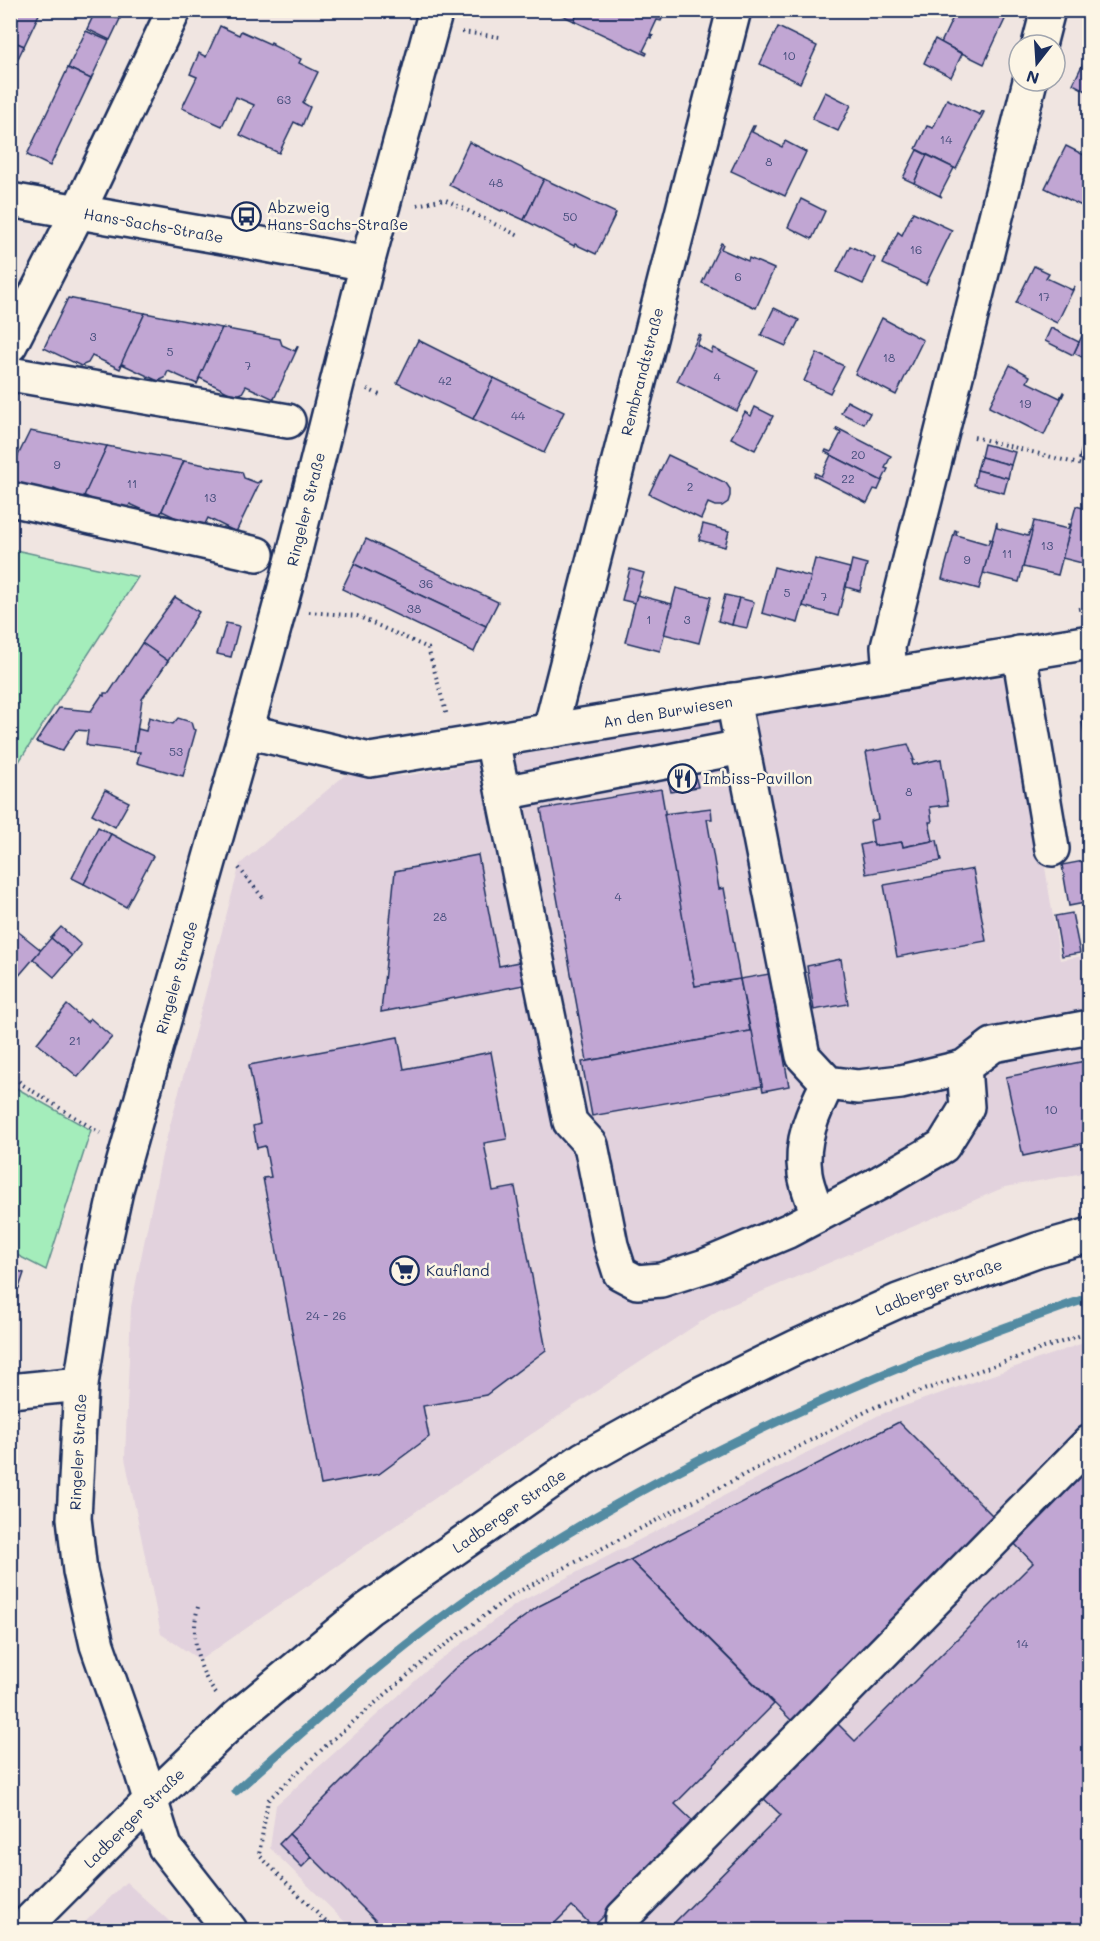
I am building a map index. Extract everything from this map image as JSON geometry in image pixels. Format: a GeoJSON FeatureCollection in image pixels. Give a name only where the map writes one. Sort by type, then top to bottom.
{"type":"FeatureCollection","features":[{"type":"Feature","properties":{"kind":"street","name":"Ringeler Straße"},"geometry":{"type":"LineString","coordinates":[[230,1930],[165,1847],[97,1645],[80,1571],[74,1518],[81,1384],[100,1264],[129,1142],[246,731],[367,264],[436,10]]}},
{"type":"Feature","properties":{"kind":"street","name":"Rembrandtstraße"},"geometry":{"type":"LineString","coordinates":[[550,730],[734,10]]}},
{"type":"Feature","properties":{"kind":"street"},"geometry":{"type":"LineString","coordinates":[[1043,33],[1048,10]]}},
{"type":"Feature","properties":{"kind":"street"},"geometry":{"type":"LineString","coordinates":[[10,345],[78,212],[165,14]]}},
{"type":"Feature","properties":{"kind":"street"},"geometry":{"type":"LineString","coordinates":[[890,674],[888,647],[1027,93]]}},
{"type":"Feature","properties":{"kind":"street","name":"Hans-Sachs-Straße"},"geometry":{"type":"LineString","coordinates":[[10,200],[367,264]]}},
{"type":"Feature","properties":{"kind":"street"},"geometry":{"type":"LineString","coordinates":[[10,374],[288,421]]}},
{"type":"Feature","properties":{"kind":"street"},"geometry":{"type":"LineString","coordinates":[[10,499],[257,554]]}},
{"type":"Feature","properties":{"kind":"street","name":"An den Burwiesen"},"geometry":{"type":"LineString","coordinates":[[246,731],[370,760],[1089,642]]}},
{"type":"Feature","properties":{"kind":"street"},"geometry":{"type":"LineString","coordinates":[[1019,653],[1052,849]]}},
{"type":"Feature","properties":{"kind":"street"},"geometry":{"type":"LineString","coordinates":[[733,700],[803,1056],[828,1083],[858,1087],[901,1082],[964,1067],[993,1045],[1089,1027]]}},
{"type":"Feature","properties":{"kind":"street"},"geometry":{"type":"LineString","coordinates":[[492,740],[570,1122],[591,1145],[611,1245],[620,1273],[637,1282],[661,1280],[705,1266],[788,1231],[943,1146],[968,1107],[964,1067]]}},
{"type":"Feature","properties":{"kind":"street"},"geometry":{"type":"LineString","coordinates":[[503,793],[742,747]]}},
{"type":"Feature","properties":{"kind":"street"},"geometry":{"type":"LineString","coordinates":[[818,1215],[805,1175],[804,1143],[813,1114],[828,1083]]}},
{"type":"Feature","properties":{"kind":"street","name":"Ladberger Straße"},"geometry":{"type":"LineString","coordinates":[[21,1930],[236,1718],[368,1609],[583,1459],[700,1394],[898,1301],[1037,1251],[1089,1235]]}},
{"type":"Feature","properties":{"kind":"street"},"geometry":{"type":"LineString","coordinates":[[10,1391],[81,1384]]}},
{"type":"Feature","properties":{"kind":"street"},"geometry":{"type":"LineString","coordinates":[[622,1930],[624,1917],[1089,1442]]}},
{"type":"Feature","properties":{"kind":"path"},"geometry":{"type":"LineString","coordinates":[[383,206],[396,209],[444,199],[521,237]]}},
{"type":"Feature","properties":{"kind":"path"},"geometry":{"type":"LineString","coordinates":[[942,429],[1089,467]]}},
{"type":"Feature","properties":{"kind":"path"},"geometry":{"type":"LineString","coordinates":[[279,607],[293,611],[357,616],[428,648],[455,746]]}},
{"type":"Feature","properties":{"kind":"path"},"geometry":{"type":"LineString","coordinates":[[10,1073],[22,1084],[104,1135],[129,1142]]}},
{"type":"Feature","properties":{"kind":"path"},"geometry":{"type":"LineString","coordinates":[[334,1930],[260,1855],[268,1800],[331,1741],[429,1657],[512,1595],[875,1407],[1089,1332]]}},
{"type":"Feature","properties":{"kind":"path"},"geometry":{"type":"LineString","coordinates":[[198,1607],[193,1624],[198,1654],[206,1682],[220,1698]]}},
{"type":"Feature","properties":{"kind":"shaded area"},"geometry":{"type":"Polygon","coordinates":[[[1014,675],[1060,960],[1089,955],[1089,1172],[1005,1187],[717,1311],[447,1490],[200,1660],[161,1634],[125,1458],[131,1307],[162,1155],[240,864],[345,775],[404,776],[789,707],[1014,675]]]}},
{"type":"Feature","properties":{"kind":"shaded area"},"geometry":{"type":"Polygon","coordinates":[[[1089,1341],[1089,1930],[353,1930],[270,1848],[276,1805],[434,1664],[518,1603],[879,1415],[1089,1341]]]}},
{"type":"Feature","properties":{"kind":"shaded area"},"geometry":{"type":"Polygon","coordinates":[[[126,1882],[179,1930],[77,1930],[126,1882]]]}},
{"type":"Feature","properties":{"kind":"green space"},"geometry":{"type":"Polygon","coordinates":[[[10,549],[138,577],[11,774],[10,549]]]}},
{"type":"Feature","properties":{"kind":"green space"},"geometry":{"type":"Polygon","coordinates":[[[11,1085],[91,1130],[46,1270],[11,1252],[11,1085]]]}},
{"type":"Feature","properties":{"kind":"building"},"geometry":{"type":"Polygon","coordinates":[[[13,10],[41,10],[24,46],[10,40],[10,15],[13,10]]]}},
{"type":"Feature","properties":{"kind":"building"},"geometry":{"type":"Polygon","coordinates":[[[96,10],[103,10],[120,19],[110,40],[87,29],[96,10]]]}},
{"type":"Feature","properties":{"kind":"building"},"geometry":{"type":"Polygon","coordinates":[[[552,10],[579,10],[574,21],[552,10]]]}},
{"type":"Feature","properties":{"kind":"building"},"geometry":{"type":"Polygon","coordinates":[[[579,10],[659,10],[656,16],[662,19],[657,20],[650,35],[653,36],[650,37],[643,51],[647,53],[646,55],[574,21],[579,10]]]}},
{"type":"Feature","properties":{"kind":"building"},"geometry":{"type":"Polygon","coordinates":[[[944,10],[1004,10],[1008,13],[984,64],[941,43],[954,15],[944,10]]]}},
{"type":"Feature","properties":{"kind":"building"},"geometry":{"type":"Polygon","coordinates":[[[220,26],[239,35],[241,31],[270,44],[271,42],[272,45],[301,59],[299,63],[318,72],[303,103],[310,107],[302,126],[294,122],[279,153],[240,135],[254,105],[236,97],[222,126],[182,108],[197,77],[190,74],[199,53],[206,57],[220,26]]]}},
{"type":"Feature","properties":{"kind":"building"},"geometry":{"type":"Polygon","coordinates":[[[778,27],[817,46],[800,83],[760,64],[778,27]]]}},
{"type":"Feature","properties":{"kind":"building"},"geometry":{"type":"Polygon","coordinates":[[[86,31],[109,41],[91,79],[68,68],[86,31]]]}},
{"type":"Feature","properties":{"kind":"building"},"geometry":{"type":"Polygon","coordinates":[[[935,39],[962,54],[951,77],[924,63],[935,39]]]}},
{"type":"Feature","properties":{"kind":"building"},"geometry":{"type":"Polygon","coordinates":[[[10,40],[24,46],[10,75],[10,40]]]}},
{"type":"Feature","properties":{"kind":"building"},"geometry":{"type":"Polygon","coordinates":[[[1090,49],[1090,93],[1073,84],[1090,49]]]}},
{"type":"Feature","properties":{"kind":"building"},"geometry":{"type":"Polygon","coordinates":[[[68,68],[91,79],[50,166],[27,155],[68,68]]]}},
{"type":"Feature","properties":{"kind":"building"},"geometry":{"type":"Polygon","coordinates":[[[825,92],[851,105],[838,131],[812,119],[825,92]]]}},
{"type":"Feature","properties":{"kind":"building"},"geometry":{"type":"Polygon","coordinates":[[[947,99],[980,115],[982,111],[984,112],[956,169],[916,149],[927,126],[933,128],[947,99]]]}},
{"type":"Feature","properties":{"kind":"building"},"geometry":{"type":"Polygon","coordinates":[[[755,126],[752,132],[782,147],[785,141],[806,152],[785,196],[731,171],[755,126]]]}},
{"type":"Feature","properties":{"kind":"building"},"geometry":{"type":"Polygon","coordinates":[[[469,142],[544,179],[524,220],[449,185],[469,142]]]}},
{"type":"Feature","properties":{"kind":"building"},"geometry":{"type":"Polygon","coordinates":[[[1066,146],[1090,158],[1090,210],[1045,188],[1066,146]]]}},
{"type":"Feature","properties":{"kind":"building"},"geometry":{"type":"Polygon","coordinates":[[[917,150],[927,155],[914,183],[903,178],[917,150]]]}},
{"type":"Feature","properties":{"kind":"building"},"geometry":{"type":"Polygon","coordinates":[[[927,155],[954,168],[940,195],[942,197],[914,183],[927,155]]]}},
{"type":"Feature","properties":{"kind":"building"},"geometry":{"type":"Polygon","coordinates":[[[544,179],[616,213],[596,254],[575,244],[574,246],[524,220],[544,179]]]}},
{"type":"Feature","properties":{"kind":"building"},"geometry":{"type":"Polygon","coordinates":[[[801,199],[825,211],[812,239],[788,227],[801,199]]]}},
{"type":"Feature","properties":{"kind":"building"},"geometry":{"type":"Polygon","coordinates":[[[913,212],[952,230],[926,284],[883,264],[898,232],[902,235],[913,212]]]}},
{"type":"Feature","properties":{"kind":"building"},"geometry":{"type":"Polygon","coordinates":[[[721,243],[723,244],[721,249],[774,269],[756,308],[702,283],[721,243]]]}},
{"type":"Feature","properties":{"kind":"building"},"geometry":{"type":"Polygon","coordinates":[[[850,246],[875,258],[863,284],[837,272],[850,246]]]}},
{"type":"Feature","properties":{"kind":"building"},"geometry":{"type":"Polygon","coordinates":[[[1034,266],[1049,273],[1046,278],[1072,290],[1075,286],[1057,323],[1016,303],[1034,266]]]}},
{"type":"Feature","properties":{"kind":"building"},"geometry":{"type":"Polygon","coordinates":[[[68,298],[145,313],[120,369],[92,356],[88,363],[81,366],[44,348],[68,298]]]}},
{"type":"Feature","properties":{"kind":"building"},"geometry":{"type":"Polygon","coordinates":[[[774,308],[799,320],[786,346],[761,335],[774,308]]]}},
{"type":"Feature","properties":{"kind":"building"},"geometry":{"type":"Polygon","coordinates":[[[145,313],[222,328],[197,384],[168,371],[165,378],[158,381],[122,364],[120,366],[145,313]]]}},
{"type":"Feature","properties":{"kind":"building"},"geometry":{"type":"Polygon","coordinates":[[[882,318],[923,340],[896,395],[855,374],[882,318]]]}},
{"type":"Feature","properties":{"kind":"building"},"geometry":{"type":"Polygon","coordinates":[[[1088,323],[1090,324],[1090,361],[1074,353],[1088,323]]]}},
{"type":"Feature","properties":{"kind":"building"},"geometry":{"type":"Polygon","coordinates":[[[222,328],[280,339],[282,345],[295,351],[298,347],[274,399],[246,386],[242,393],[235,396],[200,378],[198,380],[222,328]]]}},
{"type":"Feature","properties":{"kind":"building"},"geometry":{"type":"Polygon","coordinates":[[[1051,328],[1079,342],[1073,355],[1045,341],[1051,328]]]}},
{"type":"Feature","properties":{"kind":"building"},"geometry":{"type":"Polygon","coordinates":[[[699,335],[701,336],[697,345],[711,353],[713,348],[757,370],[737,411],[677,381],[699,335]]]}},
{"type":"Feature","properties":{"kind":"building"},"geometry":{"type":"Polygon","coordinates":[[[418,340],[494,378],[473,419],[397,383],[418,340]]]}},
{"type":"Feature","properties":{"kind":"building"},"geometry":{"type":"Polygon","coordinates":[[[817,353],[844,366],[830,393],[804,381],[817,353]]]}},
{"type":"Feature","properties":{"kind":"building"},"geometry":{"type":"Polygon","coordinates":[[[1010,365],[1030,376],[1027,382],[1060,398],[1064,393],[1044,435],[989,407],[1010,365]]]}},
{"type":"Feature","properties":{"kind":"building"},"geometry":{"type":"Polygon","coordinates":[[[494,378],[564,412],[544,453],[473,419],[494,378]]]}},
{"type":"Feature","properties":{"kind":"building"},"geometry":{"type":"Polygon","coordinates":[[[847,401],[870,413],[864,424],[841,413],[847,401]]]}},
{"type":"Feature","properties":{"kind":"building"},"geometry":{"type":"Polygon","coordinates":[[[755,407],[773,416],[755,450],[731,438],[745,412],[751,416],[755,407]]]}},
{"type":"Feature","properties":{"kind":"building"},"geometry":{"type":"Polygon","coordinates":[[[837,428],[891,456],[882,481],[825,452],[826,450],[831,452],[841,433],[836,430],[837,428]]]}},
{"type":"Feature","properties":{"kind":"building"},"geometry":{"type":"Polygon","coordinates":[[[30,431],[107,446],[82,502],[54,489],[50,496],[43,499],[10,483],[10,472],[30,431]]]}},
{"type":"Feature","properties":{"kind":"building"},"geometry":{"type":"Polygon","coordinates":[[[984,444],[1015,452],[1011,465],[981,457],[984,444]]]}},
{"type":"Feature","properties":{"kind":"building"},"geometry":{"type":"Polygon","coordinates":[[[1083,444],[1090,446],[1090,462],[1079,459],[1083,444]]]}},
{"type":"Feature","properties":{"kind":"building"},"geometry":{"type":"Polygon","coordinates":[[[107,446],[184,461],[159,517],[130,504],[127,510],[120,513],[85,496],[83,498],[107,446]]]}},
{"type":"Feature","properties":{"kind":"building"},"geometry":{"type":"Polygon","coordinates":[[[668,455],[726,483],[730,489],[728,502],[722,506],[708,503],[701,519],[649,494],[668,455]]]}},
{"type":"Feature","properties":{"kind":"building"},"geometry":{"type":"Polygon","coordinates":[[[831,455],[882,481],[878,490],[874,489],[867,503],[814,476],[815,473],[821,476],[831,455]]]}},
{"type":"Feature","properties":{"kind":"building"},"geometry":{"type":"Polygon","coordinates":[[[981,457],[1011,465],[1008,478],[977,470],[981,457]]]}},
{"type":"Feature","properties":{"kind":"building"},"geometry":{"type":"Polygon","coordinates":[[[184,461],[242,472],[244,478],[257,483],[261,480],[236,532],[208,518],[204,526],[197,528],[162,511],[161,513],[184,461]]]}},
{"type":"Feature","properties":{"kind":"building"},"geometry":{"type":"Polygon","coordinates":[[[977,470],[1008,478],[1004,493],[974,485],[977,470]]]}},
{"type":"Feature","properties":{"kind":"building"},"geometry":{"type":"Polygon","coordinates":[[[1076,506],[1090,510],[1090,565],[1062,558],[1076,506]]]}},
{"type":"Feature","properties":{"kind":"building"},"geometry":{"type":"Polygon","coordinates":[[[1034,521],[1068,529],[1069,524],[1071,525],[1058,575],[1023,567],[1034,521]]]}},
{"type":"Feature","properties":{"kind":"building"},"geometry":{"type":"Polygon","coordinates":[[[997,522],[997,528],[1028,536],[1030,531],[1032,532],[1019,582],[983,573],[997,522]]]}},
{"type":"Feature","properties":{"kind":"building"},"geometry":{"type":"Polygon","coordinates":[[[703,524],[729,531],[725,547],[699,540],[703,524]]]}},
{"type":"Feature","properties":{"kind":"building"},"geometry":{"type":"Polygon","coordinates":[[[955,530],[956,535],[988,544],[990,539],[992,540],[979,589],[942,579],[955,530]]]}},
{"type":"Feature","properties":{"kind":"building"},"geometry":{"type":"Polygon","coordinates":[[[366,539],[498,602],[486,626],[354,564],[366,539]]]}},
{"type":"Feature","properties":{"kind":"building"},"geometry":{"type":"Polygon","coordinates":[[[815,559],[850,568],[838,616],[803,606],[815,559]]]}},
{"type":"Feature","properties":{"kind":"building"},"geometry":{"type":"Polygon","coordinates":[[[852,560],[867,564],[860,591],[846,587],[852,560]]]}},
{"type":"Feature","properties":{"kind":"building"},"geometry":{"type":"Polygon","coordinates":[[[354,564],[486,626],[474,652],[342,589],[354,564]]]}},
{"type":"Feature","properties":{"kind":"building"},"geometry":{"type":"Polygon","coordinates":[[[774,567],[811,577],[798,623],[762,613],[774,567]]]}},
{"type":"Feature","properties":{"kind":"building"},"geometry":{"type":"Polygon","coordinates":[[[630,569],[644,573],[635,603],[622,600],[630,569]]]}},
{"type":"Feature","properties":{"kind":"building"},"geometry":{"type":"Polygon","coordinates":[[[676,588],[711,597],[699,643],[664,634],[676,588]]]}},
{"type":"Feature","properties":{"kind":"building"},"geometry":{"type":"Polygon","coordinates":[[[637,595],[672,604],[660,651],[625,642],[637,595]]]}},
{"type":"Feature","properties":{"kind":"building"},"geometry":{"type":"Polygon","coordinates":[[[725,595],[739,598],[732,625],[718,621],[725,595]]]}},
{"type":"Feature","properties":{"kind":"building"},"geometry":{"type":"Polygon","coordinates":[[[175,597],[199,612],[168,661],[142,643],[175,597]]]}},
{"type":"Feature","properties":{"kind":"building"},"geometry":{"type":"Polygon","coordinates":[[[739,598],[754,602],[747,628],[732,625],[739,598]]]}},
{"type":"Feature","properties":{"kind":"building"},"geometry":{"type":"Polygon","coordinates":[[[226,623],[239,626],[231,657],[217,654],[226,623]]]}},
{"type":"Feature","properties":{"kind":"building"},"geometry":{"type":"Polygon","coordinates":[[[142,643],[168,661],[142,699],[134,752],[89,746],[86,744],[88,731],[76,730],[62,751],[36,742],[59,708],[91,711],[104,693],[109,693],[142,643]]]}},
{"type":"Feature","properties":{"kind":"building"},"geometry":{"type":"Polygon","coordinates":[[[1090,715],[1090,764],[1081,716],[1090,715]]]}},
{"type":"Feature","properties":{"kind":"building"},"geometry":{"type":"Polygon","coordinates":[[[149,717],[173,724],[178,718],[191,722],[193,729],[196,730],[183,776],[137,763],[140,752],[134,752],[138,729],[146,731],[149,717]]]}},
{"type":"Feature","properties":{"kind":"building"},"geometry":{"type":"Polygon","coordinates":[[[908,744],[914,760],[912,760],[913,765],[941,759],[948,805],[930,807],[932,822],[929,822],[933,841],[903,847],[902,842],[874,846],[870,821],[878,819],[866,752],[908,744]]]}},
{"type":"Feature","properties":{"kind":"building","name":"Imbiss-Pavillon"},"geometry":{"type":"Polygon","coordinates":[[[692,763],[698,787],[671,792],[666,769],[692,763]]]}},
{"type":"Feature","properties":{"kind":"building"},"geometry":{"type":"Polygon","coordinates":[[[661,789],[695,986],[740,979],[750,1031],[587,1061],[541,809],[661,789]]]}},
{"type":"Feature","properties":{"kind":"building"},"geometry":{"type":"Polygon","coordinates":[[[105,790],[129,802],[115,827],[92,814],[105,790]]]}},
{"type":"Feature","properties":{"kind":"building"},"geometry":{"type":"Polygon","coordinates":[[[711,808],[712,819],[707,819],[719,889],[724,888],[740,979],[695,986],[664,814],[711,808]]]}},
{"type":"Feature","properties":{"kind":"building"},"geometry":{"type":"Polygon","coordinates":[[[98,827],[111,834],[84,884],[72,878],[98,827]]]}},
{"type":"Feature","properties":{"kind":"building"},"geometry":{"type":"Polygon","coordinates":[[[111,834],[153,856],[126,907],[84,884],[111,834]]]}},
{"type":"Feature","properties":{"kind":"building"},"geometry":{"type":"Polygon","coordinates":[[[937,840],[941,861],[866,874],[860,845],[873,842],[874,846],[902,842],[903,847],[937,840]]]}},
{"type":"Feature","properties":{"kind":"building"},"geometry":{"type":"Polygon","coordinates":[[[1090,854],[1090,902],[1069,906],[1062,865],[1084,861],[1083,855],[1090,854]]]}},
{"type":"Feature","properties":{"kind":"building"},"geometry":{"type":"Polygon","coordinates":[[[478,855],[499,966],[524,961],[529,984],[381,1012],[395,871],[478,855]]]}},
{"type":"Feature","properties":{"kind":"building"},"geometry":{"type":"Polygon","coordinates":[[[973,869],[986,941],[897,957],[884,885],[973,869]]]}},
{"type":"Feature","properties":{"kind":"building"},"geometry":{"type":"Polygon","coordinates":[[[1072,913],[1080,953],[1062,956],[1055,916],[1072,913]]]}},
{"type":"Feature","properties":{"kind":"building"},"geometry":{"type":"Polygon","coordinates":[[[10,925],[41,950],[10,986],[10,925]]]}},
{"type":"Feature","properties":{"kind":"building"},"geometry":{"type":"Polygon","coordinates":[[[61,927],[81,945],[72,956],[51,938],[61,927]]]}},
{"type":"Feature","properties":{"kind":"building"},"geometry":{"type":"Polygon","coordinates":[[[51,938],[72,956],[54,977],[33,959],[51,938]]]}},
{"type":"Feature","properties":{"kind":"building"},"geometry":{"type":"Polygon","coordinates":[[[841,959],[848,1004],[814,1010],[807,966],[841,959]]]}},
{"type":"Feature","properties":{"kind":"building"},"geometry":{"type":"Polygon","coordinates":[[[769,974],[789,1086],[763,1091],[740,979],[769,974]]]}},
{"type":"Feature","properties":{"kind":"building"},"geometry":{"type":"Polygon","coordinates":[[[67,1005],[87,1022],[90,1018],[112,1037],[78,1077],[37,1043],[67,1005]]]}},
{"type":"Feature","properties":{"kind":"building"},"geometry":{"type":"Polygon","coordinates":[[[752,1031],[762,1086],[592,1116],[582,1062],[752,1031]]]}},
{"type":"Feature","properties":{"kind":"building","name":"Kaufland"},"geometry":{"type":"Polygon","coordinates":[[[398,1037],[404,1069],[491,1052],[507,1139],[484,1143],[493,1191],[515,1187],[546,1350],[486,1395],[423,1406],[429,1437],[379,1474],[321,1485],[263,1178],[271,1177],[265,1146],[257,1148],[253,1126],[260,1124],[249,1065],[398,1037]]]}},
{"type":"Feature","properties":{"kind":"building"},"geometry":{"type":"Polygon","coordinates":[[[1090,1060],[1090,1142],[1023,1156],[1006,1077],[1090,1060]]]}},
{"type":"Feature","properties":{"kind":"building"},"geometry":{"type":"Polygon","coordinates":[[[10,1268],[24,1273],[19,1288],[10,1285],[10,1268]]]}},
{"type":"Feature","properties":{"kind":"building"},"geometry":{"type":"Polygon","coordinates":[[[899,1422],[998,1521],[795,1724],[630,1560],[899,1422]]]}},
{"type":"Feature","properties":{"kind":"building"},"geometry":{"type":"Polygon","coordinates":[[[1088,1469],[1090,1930],[679,1930],[673,1924],[781,1815],[761,1796],[836,1722],[855,1741],[1033,1563],[1014,1543],[1088,1469]]]}},
{"type":"Feature","properties":{"kind":"building"},"geometry":{"type":"Polygon","coordinates":[[[630,1560],[774,1704],[675,1804],[696,1824],[593,1927],[572,1906],[548,1930],[385,1930],[289,1834],[454,1669],[539,1606],[630,1560]]]}},
{"type":"Feature","properties":{"kind":"building"},"geometry":{"type":"Polygon","coordinates":[[[289,1834],[312,1857],[302,1867],[279,1844],[289,1834]]]}},
{"type":"Feature","properties":{"kind":"waterway"},"geometry":{"type":"LineString","coordinates":[[236,1791],[336,1703],[439,1619],[512,1568],[601,1513],[647,1487],[788,1416],[884,1374],[1090,1297]]}},
{"type":"Feature","properties":{"kind":"place","name":"Abzweig Hans-Sachs-Straße"},"geometry":{"type":"Point","coordinates":[246,216]}},
{"type":"Feature","properties":{"kind":"place","name":"Imbiss-Pavillon"},"geometry":{"type":"Point","coordinates":[682,778]}},
{"type":"Feature","properties":{"kind":"place","name":"Kaufland"},"geometry":{"type":"Point","coordinates":[405,1270]}}]}
